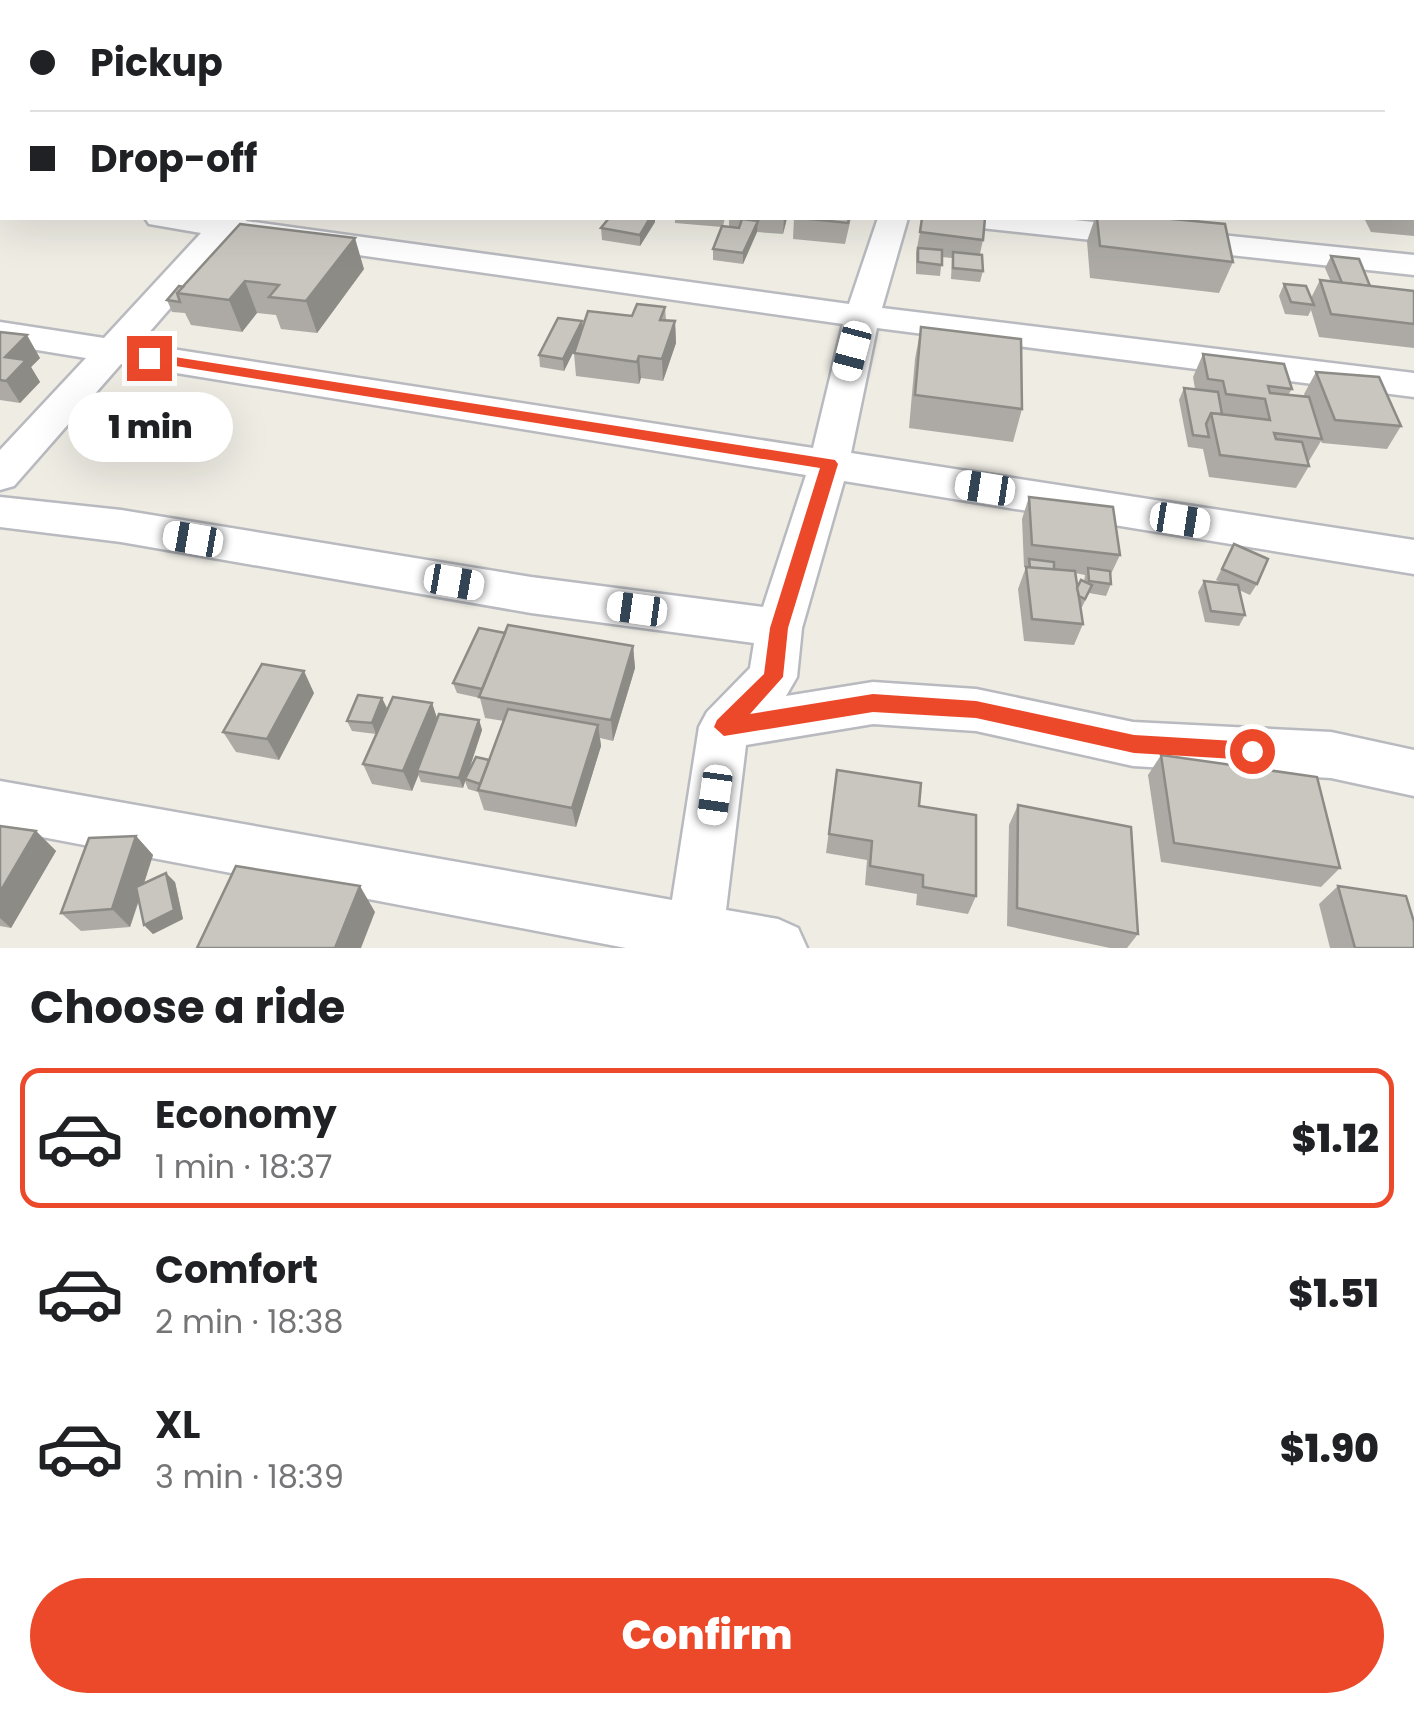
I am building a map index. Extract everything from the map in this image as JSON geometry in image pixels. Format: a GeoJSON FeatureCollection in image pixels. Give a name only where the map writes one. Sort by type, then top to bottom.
{"type":"FeatureCollection","features":[{"type":"Feature","properties":{"kind":"street"},"geometry":{"type":"LineString","coordinates":[[194,220],[862,316],[1414,385]]}},
{"type":"Feature","properties":{"kind":"street"},"geometry":{"type":"LineString","coordinates":[[694,939],[724,727],[773,677],[779,628],[830,464],[862,316],[892,220]]}},
{"type":"Feature","properties":{"kind":"street"},"geometry":{"type":"LineString","coordinates":[[991,220],[1414,265]]}},
{"type":"Feature","properties":{"kind":"street"},"geometry":{"type":"LineString","coordinates":[[0,476],[228,222]]}},
{"type":"Feature","properties":{"kind":"street"},"geometry":{"type":"LineString","coordinates":[[0,333],[1414,557]]}},
{"type":"Feature","properties":{"kind":"street"},"geometry":{"type":"LineString","coordinates":[[0,512],[121,526],[531,595],[779,628]]}},
{"type":"Feature","properties":{"kind":"street"},"geometry":{"type":"LineString","coordinates":[[724,727],[873,703],[976,710],[1134,744],[1331,756],[1414,774]]}},
{"type":"Feature","properties":{"kind":"street"},"geometry":{"type":"LineString","coordinates":[[0,805],[694,939],[778,948]]}},
{"type":"Feature","properties":{"kind":"building"},"geometry":{"type":"Polygon","coordinates":[[[607,220],[649,220],[640,235],[601,228],[607,220]]]}},
{"type":"Feature","properties":{"kind":"building"},"geometry":{"type":"Polygon","coordinates":[[[742,220],[758,221],[743,253],[713,249],[722,226],[739,228],[742,220]]]}},
{"type":"Feature","properties":{"kind":"building"},"geometry":{"type":"Polygon","coordinates":[[[922,220],[985,220],[983,240],[920,232],[922,220]]]}},
{"type":"Feature","properties":{"kind":"building"},"geometry":{"type":"Polygon","coordinates":[[[1097,220],[1225,224],[1233,262],[1100,246],[1097,220]]]}},
{"type":"Feature","properties":{"kind":"building"},"geometry":{"type":"Polygon","coordinates":[[[240,224],[355,238],[306,301],[269,297],[279,285],[245,281],[229,300],[177,293],[240,224]]]}},
{"type":"Feature","properties":{"kind":"building"},"geometry":{"type":"Polygon","coordinates":[[[918,248],[942,250],[942,265],[918,262],[918,248]]]}},
{"type":"Feature","properties":{"kind":"building"},"geometry":{"type":"Polygon","coordinates":[[[953,252],[982,255],[983,271],[953,268],[953,252]]]}},
{"type":"Feature","properties":{"kind":"building"},"geometry":{"type":"Polygon","coordinates":[[[1331,256],[1359,259],[1370,286],[1342,283],[1331,256]]]}},
{"type":"Feature","properties":{"kind":"building"},"geometry":{"type":"Polygon","coordinates":[[[1320,280],[1414,291],[1414,324],[1331,314],[1320,280]]]}},
{"type":"Feature","properties":{"kind":"building"},"geometry":{"type":"Polygon","coordinates":[[[1284,284],[1306,286],[1314,305],[1291,302],[1284,284]]]}},
{"type":"Feature","properties":{"kind":"building"},"geometry":{"type":"Polygon","coordinates":[[[179,286],[183,287],[177,293],[180,302],[167,300],[179,286]]]}},
{"type":"Feature","properties":{"kind":"building"},"geometry":{"type":"Polygon","coordinates":[[[637,304],[665,307],[660,320],[675,321],[662,359],[639,356],[637,362],[574,353],[588,311],[632,316],[637,304]]]}},
{"type":"Feature","properties":{"kind":"building"},"geometry":{"type":"Polygon","coordinates":[[[558,318],[582,321],[563,359],[539,355],[558,318]]]}},
{"type":"Feature","properties":{"kind":"building"},"geometry":{"type":"Polygon","coordinates":[[[921,327],[1021,339],[1022,409],[915,395],[921,327]]]}},
{"type":"Feature","properties":{"kind":"building"},"geometry":{"type":"Polygon","coordinates":[[[0,332],[27,335],[5,357],[26,360],[6,381],[0,380],[0,332]]]}},
{"type":"Feature","properties":{"kind":"building"},"geometry":{"type":"Polygon","coordinates":[[[1203,354],[1284,364],[1292,389],[1268,386],[1270,393],[1309,397],[1322,439],[1274,433],[1276,439],[1302,442],[1309,466],[1220,455],[1211,413],[1270,420],[1265,399],[1226,394],[1223,381],[1208,379],[1203,354]]]}},
{"type":"Feature","properties":{"kind":"building"},"geometry":{"type":"Polygon","coordinates":[[[1316,372],[1379,377],[1401,426],[1335,420],[1316,372]]]}},
{"type":"Feature","properties":{"kind":"building"},"geometry":{"type":"Polygon","coordinates":[[[1184,388],[1218,392],[1222,414],[1211,413],[1206,424],[1209,437],[1193,435],[1184,388]]]}},
{"type":"Feature","properties":{"kind":"building"},"geometry":{"type":"Polygon","coordinates":[[[1029,497],[1113,507],[1120,555],[1032,545],[1029,497]]]}},
{"type":"Feature","properties":{"kind":"building"},"geometry":{"type":"Polygon","coordinates":[[[1234,544],[1268,559],[1257,584],[1222,569],[1234,544]]]}},
{"type":"Feature","properties":{"kind":"building"},"geometry":{"type":"Polygon","coordinates":[[[1029,559],[1054,562],[1054,570],[1030,568],[1029,559]]]}},
{"type":"Feature","properties":{"kind":"building"},"geometry":{"type":"Polygon","coordinates":[[[1026,567],[1075,571],[1083,624],[1032,619],[1026,567]]]}},
{"type":"Feature","properties":{"kind":"building"},"geometry":{"type":"Polygon","coordinates":[[[1088,568],[1110,571],[1111,584],[1089,581],[1088,568]]]}},
{"type":"Feature","properties":{"kind":"building"},"geometry":{"type":"Polygon","coordinates":[[[1081,580],[1092,585],[1085,599],[1079,596],[1077,588],[1081,580]]]}},
{"type":"Feature","properties":{"kind":"building"},"geometry":{"type":"Polygon","coordinates":[[[1204,581],[1238,585],[1245,615],[1211,611],[1204,581]]]}},
{"type":"Feature","properties":{"kind":"building"},"geometry":{"type":"Polygon","coordinates":[[[508,625],[633,646],[611,720],[479,697],[508,625]]]}},
{"type":"Feature","properties":{"kind":"building"},"geometry":{"type":"Polygon","coordinates":[[[479,628],[505,633],[482,689],[453,683],[479,628]]]}},
{"type":"Feature","properties":{"kind":"building"},"geometry":{"type":"Polygon","coordinates":[[[262,664],[304,671],[267,739],[223,732],[262,664]]]}},
{"type":"Feature","properties":{"kind":"building"},"geometry":{"type":"Polygon","coordinates":[[[358,695],[382,698],[372,723],[347,721],[358,695]]]}},
{"type":"Feature","properties":{"kind":"building"},"geometry":{"type":"Polygon","coordinates":[[[393,697],[432,703],[403,771],[363,764],[393,697]]]}},
{"type":"Feature","properties":{"kind":"building"},"geometry":{"type":"Polygon","coordinates":[[[508,709],[598,725],[572,808],[478,790],[508,709]]]}},
{"type":"Feature","properties":{"kind":"building"},"geometry":{"type":"Polygon","coordinates":[[[439,714],[479,720],[459,778],[417,771],[439,714]]]}},
{"type":"Feature","properties":{"kind":"building"},"geometry":{"type":"Polygon","coordinates":[[[1161,755],[1317,777],[1340,868],[1174,843],[1161,755]]]}},
{"type":"Feature","properties":{"kind":"building"},"geometry":{"type":"Polygon","coordinates":[[[476,757],[489,760],[480,784],[465,779],[476,757]]]}},
{"type":"Feature","properties":{"kind":"building"},"geometry":{"type":"Polygon","coordinates":[[[837,770],[921,783],[919,806],[976,815],[976,896],[923,887],[923,875],[870,866],[872,841],[829,834],[837,770]]]}},
{"type":"Feature","properties":{"kind":"building"},"geometry":{"type":"Polygon","coordinates":[[[1018,805],[1131,827],[1138,934],[1017,908],[1018,805]]]}},
{"type":"Feature","properties":{"kind":"building"},"geometry":{"type":"Polygon","coordinates":[[[0,826],[36,831],[0,892],[0,826]]]}},
{"type":"Feature","properties":{"kind":"building"},"geometry":{"type":"Polygon","coordinates":[[[136,836],[112,909],[61,913],[89,838],[136,836]]]}},
{"type":"Feature","properties":{"kind":"building"},"geometry":{"type":"Polygon","coordinates":[[[236,866],[360,886],[335,948],[197,948],[236,866]]]}},
{"type":"Feature","properties":{"kind":"building"},"geometry":{"type":"Polygon","coordinates":[[[166,873],[174,910],[144,925],[136,887],[166,873]]]}},
{"type":"Feature","properties":{"kind":"building"},"geometry":{"type":"Polygon","coordinates":[[[1338,886],[1406,896],[1414,922],[1414,948],[1355,948],[1338,886]]]}},
{"type":"Feature","properties":{"kind":"route"},"geometry":{"type":"LineString","coordinates":[[149,358],[830,464],[779,628],[773,677],[724,727],[873,703],[976,710],[1134,744],[1252,751]]}}]}
